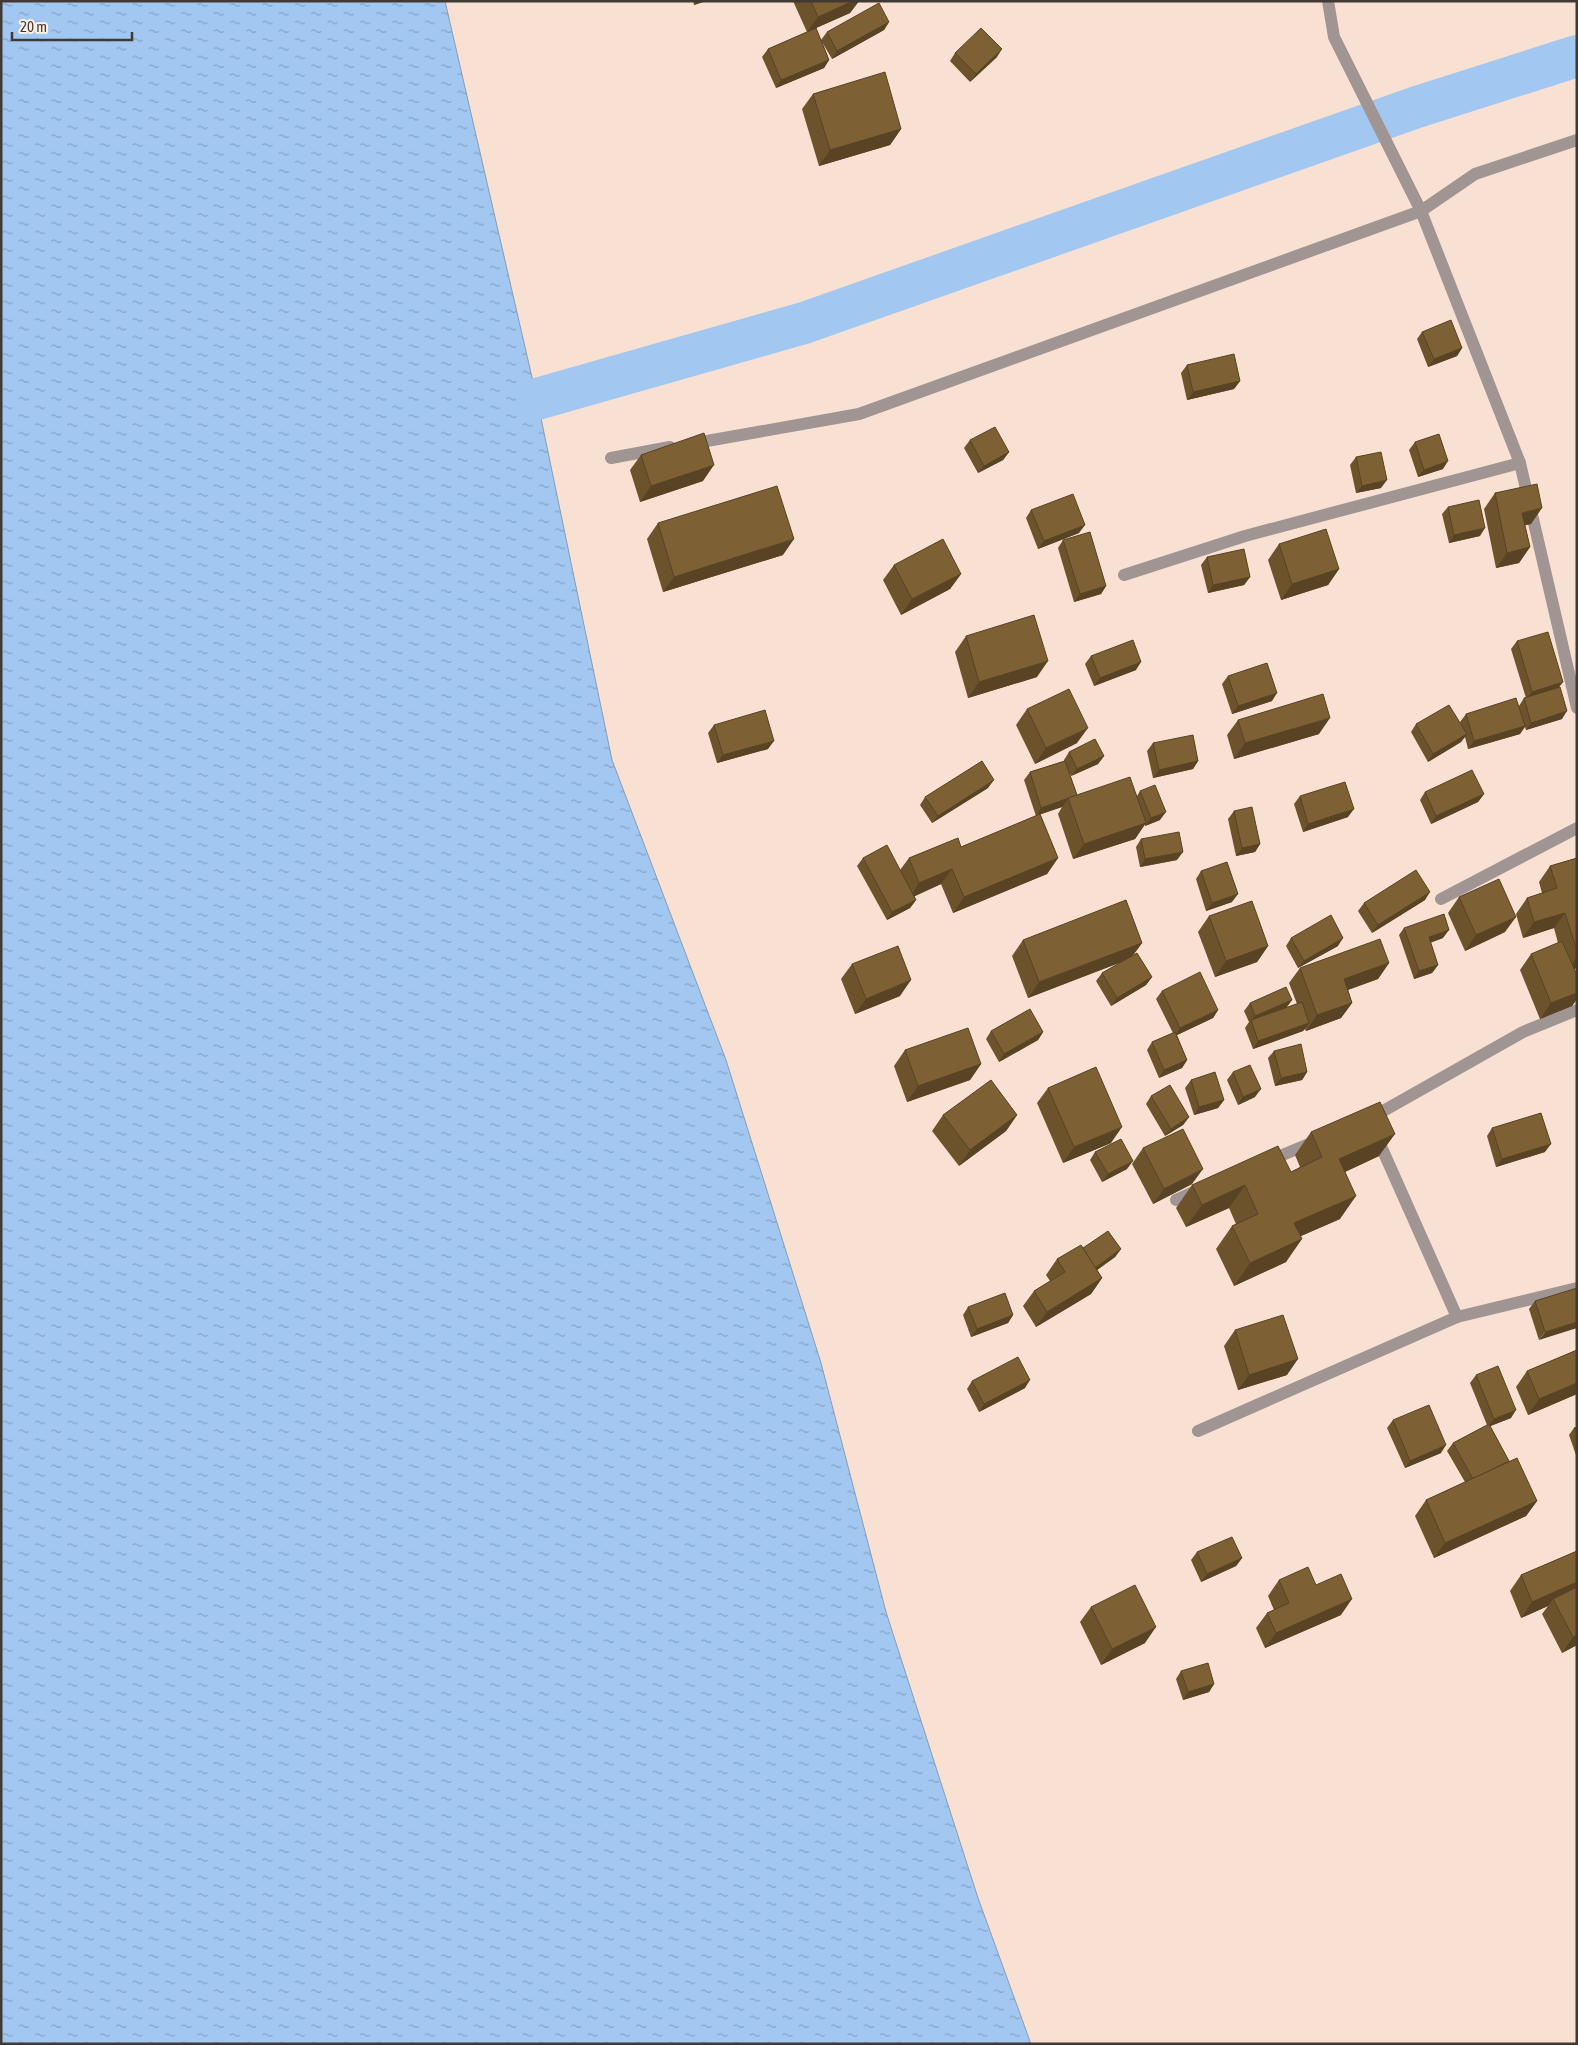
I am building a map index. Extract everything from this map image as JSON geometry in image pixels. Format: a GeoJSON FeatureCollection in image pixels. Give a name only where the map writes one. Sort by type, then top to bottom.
{"type":"FeatureCollection","features":[{"type":"Feature","properties":{"kind":"street"},"geometry":{"type":"LineString","coordinates":[[1328,1],[1334,37],[1421,212],[1520,463],[1577,708]]}},
{"type":"Feature","properties":{"kind":"street"},"geometry":{"type":"LineString","coordinates":[[611,458],[859,414],[1421,212],[1475,174],[1577,140]]}},
{"type":"Feature","properties":{"kind":"street"},"geometry":{"type":"LineString","coordinates":[[1124,575],[1245,536],[1520,463]]}},
{"type":"Feature","properties":{"kind":"street"},"geometry":{"type":"LineString","coordinates":[[1441,899],[1577,828]]}},
{"type":"Feature","properties":{"kind":"street"},"geometry":{"type":"LineString","coordinates":[[1457,1317],[1365,1121],[1523,1032],[1577,1010]]}},
{"type":"Feature","properties":{"kind":"street"},"geometry":{"type":"LineString","coordinates":[[1259,1165],[1332,1134]]}},
{"type":"Feature","properties":{"kind":"street"},"geometry":{"type":"LineString","coordinates":[[1176,1200],[1213,1184]]}},
{"type":"Feature","properties":{"kind":"street"},"geometry":{"type":"LineString","coordinates":[[1198,1431],[1457,1317],[1577,1288]]}},
{"type":"Feature","properties":{"kind":"water"},"geometry":{"type":"Polygon","coordinates":[[[1,1],[445,1],[537,399],[612,760],[726,1060],[821,1363],[886,1612],[978,1898],[1031,2044],[1,2044],[1,1]]]}},
{"type":"Feature","properties":{"kind":"building"},"geometry":{"type":"Polygon","coordinates":[[[811,1],[853,1],[818,17],[811,1]]]}},
{"type":"Feature","properties":{"kind":"building"},"geometry":{"type":"Polygon","coordinates":[[[879,3],[889,22],[837,51],[827,32],[879,3]]]}},
{"type":"Feature","properties":{"kind":"building"},"geometry":{"type":"Polygon","coordinates":[[[816,28],[829,60],[781,80],[768,49],[816,28]]]}},
{"type":"Feature","properties":{"kind":"building"},"geometry":{"type":"Polygon","coordinates":[[[981,28],[1002,49],[976,74],[955,53],[981,28]]]}},
{"type":"Feature","properties":{"kind":"building"},"geometry":{"type":"Polygon","coordinates":[[[885,72],[901,129],[830,150],[813,94],[885,72]]]}},
{"type":"Feature","properties":{"kind":"building"},"geometry":{"type":"Polygon","coordinates":[[[1451,320],[1462,348],[1434,359],[1422,332],[1451,320]]]}},
{"type":"Feature","properties":{"kind":"building"},"geometry":{"type":"Polygon","coordinates":[[[1234,354],[1240,381],[1193,392],[1187,365],[1234,354]]]}},
{"type":"Feature","properties":{"kind":"building"},"geometry":{"type":"Polygon","coordinates":[[[995,427],[1009,452],[984,466],[970,440],[995,427]]]}},
{"type":"Feature","properties":{"kind":"building"},"geometry":{"type":"Polygon","coordinates":[[[704,433],[714,465],[651,486],[641,455],[704,433]]]}},
{"type":"Feature","properties":{"kind":"building"},"geometry":{"type":"Polygon","coordinates":[[[1439,434],[1448,461],[1424,470],[1415,442],[1439,434]]]}},
{"type":"Feature","properties":{"kind":"building"},"geometry":{"type":"Polygon","coordinates":[[[1381,452],[1387,480],[1362,486],[1356,457],[1381,452]]]}},
{"type":"Feature","properties":{"kind":"building"},"geometry":{"type":"Polygon","coordinates":[[[1537,484],[1542,508],[1522,513],[1530,547],[1507,553],[1495,493],[1537,484]]]}},
{"type":"Feature","properties":{"kind":"building"},"geometry":{"type":"Polygon","coordinates":[[[777,486],[794,539],[674,577],[658,523],[777,486]]]}},
{"type":"Feature","properties":{"kind":"building"},"geometry":{"type":"Polygon","coordinates":[[[1073,494],[1085,525],[1044,541],[1031,510],[1073,494]]]}},
{"type":"Feature","properties":{"kind":"building"},"geometry":{"type":"Polygon","coordinates":[[[1479,500],[1485,528],[1454,535],[1448,507],[1479,500]]]}},
{"type":"Feature","properties":{"kind":"building"},"geometry":{"type":"Polygon","coordinates":[[[1326,529],[1339,569],[1292,584],[1279,544],[1326,529]]]}},
{"type":"Feature","properties":{"kind":"building"},"geometry":{"type":"Polygon","coordinates":[[[1090,532],[1106,586],[1080,594],[1063,540],[1090,532]]]}},
{"type":"Feature","properties":{"kind":"building"},"geometry":{"type":"Polygon","coordinates":[[[943,539],[961,574],[912,599],[894,565],[943,539]]]}},
{"type":"Feature","properties":{"kind":"building"},"geometry":{"type":"Polygon","coordinates":[[[1244,549],[1250,577],[1213,585],[1207,557],[1244,549]]]}},
{"type":"Feature","properties":{"kind":"building"},"geometry":{"type":"Polygon","coordinates":[[[1034,615],[1048,661],[979,682],[966,636],[1034,615]]]}},
{"type":"Feature","properties":{"kind":"building"},"geometry":{"type":"Polygon","coordinates":[[[1548,632],[1563,682],[1532,692],[1517,641],[1548,632]]]}},
{"type":"Feature","properties":{"kind":"building"},"geometry":{"type":"Polygon","coordinates":[[[1133,640],[1141,662],[1100,678],[1091,656],[1133,640]]]}},
{"type":"Feature","properties":{"kind":"building"},"geometry":{"type":"Polygon","coordinates":[[[1267,663],[1277,693],[1238,706],[1228,676],[1267,663]]]}},
{"type":"Feature","properties":{"kind":"building"},"geometry":{"type":"Polygon","coordinates":[[[1560,687],[1567,711],[1531,723],[1524,698],[1560,687]]]}},
{"type":"Feature","properties":{"kind":"building"},"geometry":{"type":"Polygon","coordinates":[[[1069,689],[1088,728],[1046,748],[1027,709],[1069,689]]]}},
{"type":"Feature","properties":{"kind":"building"},"geometry":{"type":"Polygon","coordinates":[[[1323,694],[1330,718],[1245,743],[1238,720],[1323,694]]]}},
{"type":"Feature","properties":{"kind":"building"},"geometry":{"type":"Polygon","coordinates":[[[1516,698],[1525,726],[1474,741],[1466,714],[1516,698]]]}},
{"type":"Feature","properties":{"kind":"building"},"geometry":{"type":"Polygon","coordinates":[[[1449,705],[1467,734],[1433,754],[1416,724],[1449,705]]]}},
{"type":"Feature","properties":{"kind":"building"},"geometry":{"type":"Polygon","coordinates":[[[765,710],[774,741],[723,755],[714,725],[765,710]]]}},
{"type":"Feature","properties":{"kind":"building"},"geometry":{"type":"Polygon","coordinates":[[[1193,735],[1198,761],[1159,770],[1153,743],[1193,735]]]}},
{"type":"Feature","properties":{"kind":"building"},"geometry":{"type":"Polygon","coordinates":[[[1095,739],[1104,756],[1077,769],[1069,752],[1095,739]]]}},
{"type":"Feature","properties":{"kind":"building"},"geometry":{"type":"Polygon","coordinates":[[[982,761],[994,780],[938,816],[925,797],[982,761]]]}},
{"type":"Feature","properties":{"kind":"building"},"geometry":{"type":"Polygon","coordinates":[[[1065,761],[1077,795],[1041,808],[1030,772],[1065,761]]]}},
{"type":"Feature","properties":{"kind":"building"},"geometry":{"type":"Polygon","coordinates":[[[1472,770],[1484,794],[1436,816],[1425,792],[1472,770]]]}},
{"type":"Feature","properties":{"kind":"building"},"geometry":{"type":"Polygon","coordinates":[[[1130,777],[1146,823],[1084,844],[1068,798],[1130,777]]]}},
{"type":"Feature","properties":{"kind":"building"},"geometry":{"type":"Polygon","coordinates":[[[1345,782],[1354,809],[1308,824],[1300,796],[1345,782]]]}},
{"type":"Feature","properties":{"kind":"building"},"geometry":{"type":"Polygon","coordinates":[[[1155,785],[1166,812],[1151,818],[1140,791],[1155,785]]]}},
{"type":"Feature","properties":{"kind":"building"},"geometry":{"type":"Polygon","coordinates":[[[1252,807],[1260,844],[1242,848],[1234,811],[1252,807]]]}},
{"type":"Feature","properties":{"kind":"building"},"geometry":{"type":"Polygon","coordinates":[[[1040,814],[1058,858],[964,897],[952,869],[919,883],[909,858],[958,838],[961,847],[1040,814]]]}},
{"type":"Feature","properties":{"kind":"building"},"geometry":{"type":"Polygon","coordinates":[[[1179,832],[1183,852],[1145,859],[1141,839],[1179,832]]]}},
{"type":"Feature","properties":{"kind":"building"},"geometry":{"type":"Polygon","coordinates":[[[887,845],[916,900],[892,912],[863,858],[887,845]]]}},
{"type":"Feature","properties":{"kind":"building"},"geometry":{"type":"Polygon","coordinates":[[[1577,858],[1577,951],[1565,913],[1534,922],[1527,898],[1557,888],[1550,866],[1577,858]]]}},
{"type":"Feature","properties":{"kind":"building"},"geometry":{"type":"Polygon","coordinates":[[[1227,862],[1238,894],[1212,903],[1201,871],[1227,862]]]}},
{"type":"Feature","properties":{"kind":"building"},"geometry":{"type":"Polygon","coordinates":[[[1416,870],[1430,892],[1378,925],[1364,903],[1416,870]]]}},
{"type":"Feature","properties":{"kind":"building"},"geometry":{"type":"Polygon","coordinates":[[[1499,879],[1516,917],[1476,935],[1459,897],[1499,879]]]}},
{"type":"Feature","properties":{"kind":"building"},"geometry":{"type":"Polygon","coordinates":[[[1126,900],[1142,943],[1039,982],[1023,940],[1126,900]]]}},
{"type":"Feature","properties":{"kind":"building"},"geometry":{"type":"Polygon","coordinates":[[[1252,901],[1268,946],[1226,961],[1209,916],[1252,901]]]}},
{"type":"Feature","properties":{"kind":"building"},"geometry":{"type":"Polygon","coordinates":[[[1444,914],[1449,930],[1429,937],[1438,965],[1419,971],[1404,928],[1444,914]]]}},
{"type":"Feature","properties":{"kind":"building"},"geometry":{"type":"Polygon","coordinates":[[[1331,915],[1343,938],[1304,961],[1291,938],[1331,915]]]}},
{"type":"Feature","properties":{"kind":"building"},"geometry":{"type":"Polygon","coordinates":[[[1380,939],[1389,963],[1344,979],[1352,1003],[1317,1015],[1300,968],[1380,939]]]}},
{"type":"Feature","properties":{"kind":"building"},"geometry":{"type":"Polygon","coordinates":[[[1562,941],[1577,975],[1577,993],[1551,1003],[1531,954],[1562,941]]]}},
{"type":"Feature","properties":{"kind":"building"},"geometry":{"type":"Polygon","coordinates":[[[898,946],[911,980],[866,999],[852,964],[898,946]]]}},
{"type":"Feature","properties":{"kind":"building"},"geometry":{"type":"Polygon","coordinates":[[[1137,953],[1152,977],[1117,998],[1102,973],[1137,953]]]}},
{"type":"Feature","properties":{"kind":"building"},"geometry":{"type":"Polygon","coordinates":[[[1200,972],[1218,1010],[1180,1028],[1162,991],[1200,972]]]}},
{"type":"Feature","properties":{"kind":"building"},"geometry":{"type":"Polygon","coordinates":[[[1286,987],[1292,1000],[1255,1016],[1250,1003],[1286,987]]]}},
{"type":"Feature","properties":{"kind":"building"},"geometry":{"type":"Polygon","coordinates":[[[1302,1002],[1309,1023],[1258,1041],[1251,1020],[1302,1002]]]}},
{"type":"Feature","properties":{"kind":"building"},"geometry":{"type":"Polygon","coordinates":[[[1030,1009],[1043,1032],[1004,1054],[991,1031],[1030,1009]]]}},
{"type":"Feature","properties":{"kind":"building"},"geometry":{"type":"Polygon","coordinates":[[[968,1028],[981,1064],[918,1086],[905,1050],[968,1028]]]}},
{"type":"Feature","properties":{"kind":"building"},"geometry":{"type":"Polygon","coordinates":[[[1175,1032],[1187,1060],[1164,1070],[1152,1042],[1175,1032]]]}},
{"type":"Feature","properties":{"kind":"building"},"geometry":{"type":"Polygon","coordinates":[[[1301,1044],[1307,1072],[1281,1078],[1274,1051],[1301,1044]]]}},
{"type":"Feature","properties":{"kind":"building"},"geometry":{"type":"Polygon","coordinates":[[[1250,1065],[1261,1089],[1243,1097],[1233,1072],[1250,1065]]]}},
{"type":"Feature","properties":{"kind":"building"},"geometry":{"type":"Polygon","coordinates":[[[1096,1067],[1122,1127],[1074,1147],[1048,1088],[1096,1067]]]}},
{"type":"Feature","properties":{"kind":"building"},"geometry":{"type":"Polygon","coordinates":[[[1215,1072],[1224,1100],[1199,1107],[1191,1080],[1215,1072]]]}},
{"type":"Feature","properties":{"kind":"building"},"geometry":{"type":"Polygon","coordinates":[[[991,1080],[1017,1115],[970,1150],[943,1115],[991,1080]]]}},
{"type":"Feature","properties":{"kind":"building"},"geometry":{"type":"Polygon","coordinates":[[[1170,1085],[1189,1117],[1171,1129],[1151,1096],[1170,1085]]]}},
{"type":"Feature","properties":{"kind":"building"},"geometry":{"type":"Polygon","coordinates":[[[1380,1102],[1395,1134],[1339,1159],[1356,1196],[1294,1223],[1302,1239],[1250,1263],[1232,1226],[1258,1214],[1245,1185],[1202,1205],[1192,1185],[1278,1146],[1291,1172],[1322,1157],[1311,1132],[1380,1102]]]}},
{"type":"Feature","properties":{"kind":"building"},"geometry":{"type":"Polygon","coordinates":[[[1541,1113],[1551,1144],[1502,1159],[1492,1128],[1541,1113]]]}},
{"type":"Feature","properties":{"kind":"building"},"geometry":{"type":"Polygon","coordinates":[[[1183,1129],[1203,1169],[1164,1189],[1143,1148],[1183,1129]]]}},
{"type":"Feature","properties":{"kind":"building"},"geometry":{"type":"Polygon","coordinates":[[[1121,1139],[1133,1161],[1108,1174],[1095,1152],[1121,1139]]]}},
{"type":"Feature","properties":{"kind":"building"},"geometry":{"type":"Polygon","coordinates":[[[1108,1231],[1121,1249],[1095,1268],[1083,1248],[1108,1231]]]}},
{"type":"Feature","properties":{"kind":"building"},"geometry":{"type":"Polygon","coordinates":[[[1081,1245],[1102,1278],[1047,1312],[1034,1291],[1065,1272],[1057,1259],[1081,1245]]]}},
{"type":"Feature","properties":{"kind":"building"},"geometry":{"type":"Polygon","coordinates":[[[1577,1288],[1577,1322],[1545,1332],[1535,1301],[1577,1288]]]}},
{"type":"Feature","properties":{"kind":"building"},"geometry":{"type":"Polygon","coordinates":[[[1005,1293],[1013,1315],[977,1329],[968,1307],[1005,1293]]]}},
{"type":"Feature","properties":{"kind":"building"},"geometry":{"type":"Polygon","coordinates":[[[1283,1315],[1298,1359],[1249,1375],[1235,1330],[1283,1315]]]}},
{"type":"Feature","properties":{"kind":"building"},"geometry":{"type":"Polygon","coordinates":[[[1577,1350],[1577,1383],[1539,1399],[1527,1371],[1577,1350]]]}},
{"type":"Feature","properties":{"kind":"building"},"geometry":{"type":"Polygon","coordinates":[[[1018,1357],[1030,1380],[984,1404],[972,1381],[1018,1357]]]}},
{"type":"Feature","properties":{"kind":"building"},"geometry":{"type":"Polygon","coordinates":[[[1498,1366],[1516,1410],[1494,1419],[1476,1375],[1498,1366]]]}},
{"type":"Feature","properties":{"kind":"building"},"geometry":{"type":"Polygon","coordinates":[[[1429,1405],[1446,1445],[1410,1461],[1393,1420],[1429,1405]]]}},
{"type":"Feature","properties":{"kind":"building"},"geometry":{"type":"Polygon","coordinates":[[[1489,1424],[1509,1461],[1473,1479],[1453,1443],[1489,1424]]]}},
{"type":"Feature","properties":{"kind":"building"},"geometry":{"type":"Polygon","coordinates":[[[1517,1458],[1537,1501],[1445,1543],[1426,1500],[1517,1458]]]}},
{"type":"Feature","properties":{"kind":"building"},"geometry":{"type":"Polygon","coordinates":[[[1232,1537],[1242,1558],[1207,1574],[1197,1552],[1232,1537]]]}},
{"type":"Feature","properties":{"kind":"building"},"geometry":{"type":"Polygon","coordinates":[[[1577,1551],[1577,1582],[1532,1602],[1521,1575],[1577,1551]]]}},
{"type":"Feature","properties":{"kind":"building"},"geometry":{"type":"Polygon","coordinates":[[[1308,1567],[1316,1585],[1341,1574],[1352,1599],[1276,1633],[1267,1613],[1289,1603],[1279,1580],[1308,1567]]]}},
{"type":"Feature","properties":{"kind":"building"},"geometry":{"type":"Polygon","coordinates":[[[1135,1585],[1156,1627],[1112,1649],[1091,1607],[1135,1585]]]}},
{"type":"Feature","properties":{"kind":"building"},"geometry":{"type":"Polygon","coordinates":[[[1577,1587],[1577,1635],[1573,1637],[1553,1599],[1577,1587]]]}},
{"type":"Feature","properties":{"kind":"building"},"geometry":{"type":"Polygon","coordinates":[[[1208,1663],[1214,1684],[1188,1692],[1181,1671],[1208,1663]]]}},
{"type":"Feature","properties":{"kind":"waterway"},"geometry":{"type":"LineString","coordinates":[[537,399],[804,323],[1417,107],[1577,56]]}}]}
